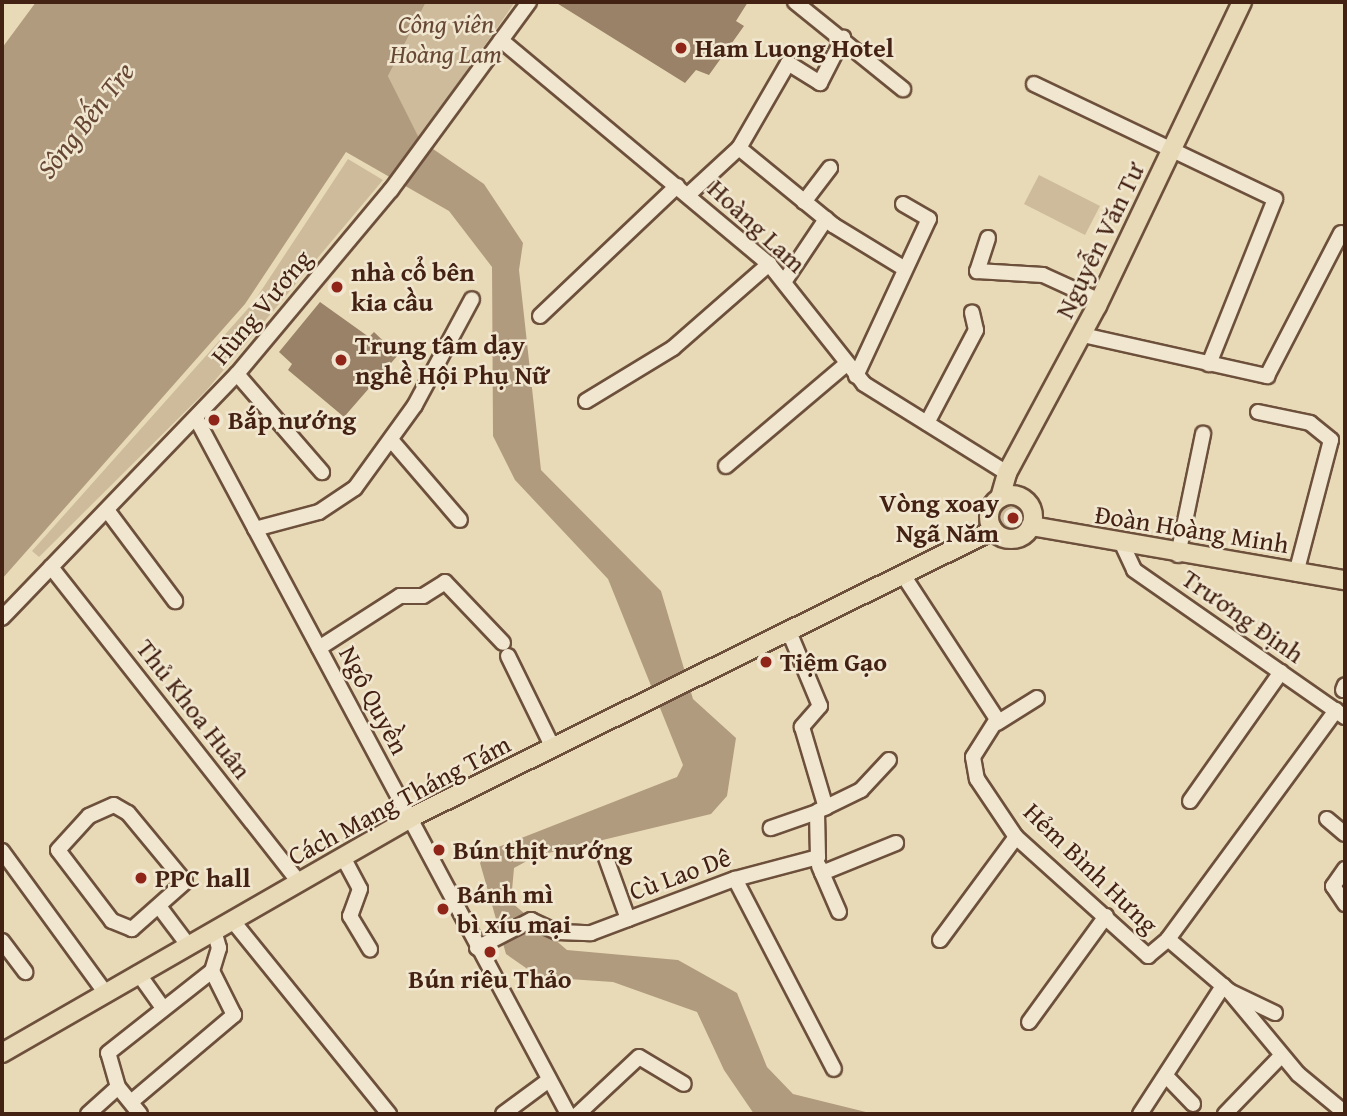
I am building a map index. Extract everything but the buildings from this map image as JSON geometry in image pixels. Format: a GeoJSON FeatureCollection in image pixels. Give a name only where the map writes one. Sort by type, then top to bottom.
{"type":"FeatureCollection","features":[{"type":"Feature","properties":{"kind":"main road","name":"Nguyễn Văn Tư"},"geometry":{"type":"LineString","coordinates":[[1000,498],[1007,472],[1100,301],[1242,2]]}},
{"type":"Feature","properties":{"kind":"main road"},"geometry":{"type":"LineString","coordinates":[[1000,498],[1026,501],[1031,526],[1013,539],[993,530],[989,516],[1000,498]]}},
{"type":"Feature","properties":{"kind":"main road","name":"Đoàn Hoàng Minh"},"geometry":{"type":"LineString","coordinates":[[1031,526],[1123,546],[1345,580]]}},
{"type":"Feature","properties":{"kind":"main road"},"geometry":{"type":"LineString","coordinates":[[790,634],[905,578],[993,530]]}},
{"type":"Feature","properties":{"kind":"main road","name":"Cách Mạng Tháng Tám"},"geometry":{"type":"LineString","coordinates":[[2,1053],[410,818],[790,634]]}},
{"type":"Feature","properties":{"kind":"street","name":"Hùng Vương"},"geometry":{"type":"LineString","coordinates":[[2,618],[197,420],[237,374],[391,190],[528,2]]}},
{"type":"Feature","properties":{"kind":"street"},"geometry":{"type":"LineString","coordinates":[[794,2],[843,38],[903,89]]}},
{"type":"Feature","properties":{"kind":"street"},"geometry":{"type":"LineString","coordinates":[[540,316],[683,191],[739,148],[788,63],[820,83],[843,38]]}},
{"type":"Feature","properties":{"kind":"street","name":"Hoàng Lam"},"geometry":{"type":"LineString","coordinates":[[501,40],[769,264],[850,371],[1007,472]]}},
{"type":"Feature","properties":{"kind":"street"},"geometry":{"type":"LineString","coordinates":[[1034,84],[1171,154],[1275,200],[1209,364]]}},
{"type":"Feature","properties":{"kind":"street"},"geometry":{"type":"LineString","coordinates":[[739,148],[826,219],[905,270]]}},
{"type":"Feature","properties":{"kind":"street"},"geometry":{"type":"LineString","coordinates":[[804,202],[830,168]]}},
{"type":"Feature","properties":{"kind":"street"},"geometry":{"type":"LineString","coordinates":[[726,466],[850,371],[905,270],[929,219],[903,204]]}},
{"type":"Feature","properties":{"kind":"street"},"geometry":{"type":"LineString","coordinates":[[784,282],[826,219]]}},
{"type":"Feature","properties":{"kind":"street"},"geometry":{"type":"LineString","coordinates":[[1083,335],[1267,376],[1341,233]]}},
{"type":"Feature","properties":{"kind":"street"},"geometry":{"type":"LineString","coordinates":[[988,238],[978,271],[1043,275],[1100,301]]}},
{"type":"Feature","properties":{"kind":"street"},"geometry":{"type":"LineString","coordinates":[[586,401],[673,348],[769,264]]}},
{"type":"Feature","properties":{"kind":"street"},"geometry":{"type":"LineString","coordinates":[[255,530],[319,512],[355,488],[392,441],[472,299]]}},
{"type":"Feature","properties":{"kind":"street"},"geometry":{"type":"LineString","coordinates":[[928,423],[976,330],[972,312]]}},
{"type":"Feature","properties":{"kind":"street"},"geometry":{"type":"LineString","coordinates":[[237,374],[322,472]]}},
{"type":"Feature","properties":{"kind":"street"},"geometry":{"type":"LineString","coordinates":[[1258,412],[1310,423],[1331,440],[1296,573]]}},
{"type":"Feature","properties":{"kind":"street","name":"Ngô Quyền"},"geometry":{"type":"LineString","coordinates":[[197,420],[568,1114]]}},
{"type":"Feature","properties":{"kind":"street"},"geometry":{"type":"LineString","coordinates":[[1178,555],[1203,434]]}},
{"type":"Feature","properties":{"kind":"street"},"geometry":{"type":"LineString","coordinates":[[392,441],[460,520]]}},
{"type":"Feature","properties":{"kind":"street"},"geometry":{"type":"LineString","coordinates":[[107,510],[175,601]]}},
{"type":"Feature","properties":{"kind":"street","name":"Trương Định"},"geometry":{"type":"LineString","coordinates":[[1123,546],[1134,570],[1340,713]]}},
{"type":"Feature","properties":{"kind":"street","name":"Thủ Khoa Huân"},"geometry":{"type":"LineString","coordinates":[[51,567],[299,882]]}},
{"type":"Feature","properties":{"kind":"street"},"geometry":{"type":"LineString","coordinates":[[905,578],[997,723],[1037,698]]}},
{"type":"Feature","properties":{"kind":"street"},"geometry":{"type":"LineString","coordinates":[[319,649],[400,596],[423,596],[445,582],[505,650],[553,748]]}},
{"type":"Feature","properties":{"kind":"street"},"geometry":{"type":"LineString","coordinates":[[790,634],[820,706],[802,727],[822,810],[819,866],[839,912]]}},
{"type":"Feature","properties":{"kind":"street"},"geometry":{"type":"LineString","coordinates":[[1190,801],[1281,672]]}},
{"type":"Feature","properties":{"kind":"street"},"geometry":{"type":"LineString","coordinates":[[1340,713],[1168,939],[1226,989],[1280,1056],[1345,1112]]}},
{"type":"Feature","properties":{"kind":"street","name":"Hẻm Bình Hưng"},"geometry":{"type":"LineString","coordinates":[[997,723],[973,757],[977,779],[1016,837],[1148,956],[1168,939]]}},
{"type":"Feature","properties":{"kind":"street"},"geometry":{"type":"LineString","coordinates":[[771,828],[822,810],[861,790],[889,760]]}},
{"type":"Feature","properties":{"kind":"street"},"geometry":{"type":"LineString","coordinates":[[103,808],[125,810],[185,882],[161,908],[132,929],[121,929],[59,857],[61,844],[103,808]]}},
{"type":"Feature","properties":{"kind":"street"},"geometry":{"type":"LineString","coordinates":[[1327,819],[1345,834]]}},
{"type":"Feature","properties":{"kind":"street"},"geometry":{"type":"LineString","coordinates":[[940,940],[1016,837]]}},
{"type":"Feature","properties":{"kind":"street","name":"Cù Lao Dê"},"geometry":{"type":"LineString","coordinates":[[477,948],[531,920],[572,934],[628,919],[735,879],[819,866],[896,843]]}},
{"type":"Feature","properties":{"kind":"street"},"geometry":{"type":"LineString","coordinates":[[2,851],[105,992]]}},
{"type":"Feature","properties":{"kind":"street"},"geometry":{"type":"LineString","coordinates":[[343,857],[360,889],[350,916],[370,949]]}},
{"type":"Feature","properties":{"kind":"street"},"geometry":{"type":"LineString","coordinates":[[606,858],[628,919]]}},
{"type":"Feature","properties":{"kind":"street"},"geometry":{"type":"LineString","coordinates":[[1345,869],[1333,886],[1345,904]]}},
{"type":"Feature","properties":{"kind":"street"},"geometry":{"type":"LineString","coordinates":[[735,879],[834,1069]]}},
{"type":"Feature","properties":{"kind":"street"},"geometry":{"type":"LineString","coordinates":[[161,908],[188,945]]}},
{"type":"Feature","properties":{"kind":"street"},"geometry":{"type":"LineString","coordinates":[[1029,1022],[1106,916]]}},
{"type":"Feature","properties":{"kind":"street"},"geometry":{"type":"LineString","coordinates":[[232,920],[389,1114]]}},
{"type":"Feature","properties":{"kind":"street"},"geometry":{"type":"LineString","coordinates":[[212,971],[234,1015],[135,1108],[118,1087],[108,1053],[212,971],[219,948],[214,930]]}},
{"type":"Feature","properties":{"kind":"street"},"geometry":{"type":"LineString","coordinates":[[2,941],[25,972]]}},
{"type":"Feature","properties":{"kind":"street"},"geometry":{"type":"LineString","coordinates":[[138,973],[163,1008]]}},
{"type":"Feature","properties":{"kind":"street"},"geometry":{"type":"LineString","coordinates":[[1226,989],[1275,1013]]}},
{"type":"Feature","properties":{"kind":"street"},"geometry":{"type":"LineString","coordinates":[[1140,1114],[1168,1078],[1226,989]]}},
{"type":"Feature","properties":{"kind":"street"},"geometry":{"type":"LineString","coordinates":[[1225,1114],[1280,1056]]}},
{"type":"Feature","properties":{"kind":"street"},"geometry":{"type":"LineString","coordinates":[[578,1114],[639,1057],[684,1084]]}},
{"type":"Feature","properties":{"kind":"street"},"geometry":{"type":"LineString","coordinates":[[1168,1078],[1193,1104]]}},
{"type":"Feature","properties":{"kind":"street"},"geometry":{"type":"LineString","coordinates":[[503,1114],[549,1080]]}},
{"type":"Feature","properties":{"kind":"street"},"geometry":{"type":"LineString","coordinates":[[88,1114],[118,1087]]}},
{"type":"Feature","properties":{"kind":"green space","name":"Công viên Hoàng Lam"},"geometry":{"type":"Polygon","coordinates":[[[426,2],[515,2],[419,139],[388,76],[426,2]]]}},
{"type":"Feature","properties":{"kind":"green space"},"geometry":{"type":"Polygon","coordinates":[[[348,159],[383,180],[206,391],[39,557],[32,551],[253,303],[348,159]]]}},
{"type":"Feature","properties":{"kind":"green space"},"geometry":{"type":"Polygon","coordinates":[[[1039,175],[1100,206],[1085,235],[1024,204],[1039,175]]]}},
{"type":"Feature","properties":{"kind":"green space"},"geometry":{"type":"Polygon","coordinates":[[[1011,500],[1022,505],[1027,516],[1022,527],[1011,532],[1000,527],[995,516],[1000,505],[1011,500]]]}},
{"type":"Feature","properties":{"kind":"water","name":"Sông Bến Tre"},"geometry":{"type":"Polygon","coordinates":[[[36,2],[426,2],[388,76],[420,140],[484,184],[523,243],[519,270],[541,470],[661,591],[693,699],[736,738],[727,796],[711,814],[536,856],[514,868],[511,902],[567,950],[678,960],[737,993],[767,1067],[793,1094],[874,1114],[754,1114],[724,1070],[697,1012],[613,982],[539,977],[506,954],[480,863],[488,851],[677,777],[683,765],[608,579],[515,480],[493,436],[492,267],[449,211],[346,152],[245,304],[2,579],[2,48],[36,2]]]}},
{"type":"Feature","properties":{"kind":"place","name":"Ham Luong Hotel"},"geometry":{"type":"Point","coordinates":[681,48]}},
{"type":"Feature","properties":{"kind":"place","name":"nhà cổ bên kia cầu"},"geometry":{"type":"Point","coordinates":[337,287]}},
{"type":"Feature","properties":{"kind":"place","name":"Trung tâm dạy nghề Hội Phụ Nữ"},"geometry":{"type":"Point","coordinates":[341,360]}},
{"type":"Feature","properties":{"kind":"place","name":"Bắp nướng"},"geometry":{"type":"Point","coordinates":[214,420]}},
{"type":"Feature","properties":{"kind":"place","name":"Vòng xoay Ngã Năm"},"geometry":{"type":"Point","coordinates":[1013,518]}},
{"type":"Feature","properties":{"kind":"place","name":"Tiệm Gạo"},"geometry":{"type":"Point","coordinates":[766,662]}},
{"type":"Feature","properties":{"kind":"place","name":"Bún thịt nướng"},"geometry":{"type":"Point","coordinates":[439,850]}},
{"type":"Feature","properties":{"kind":"place","name":"PPC hall"},"geometry":{"type":"Point","coordinates":[141,878]}},
{"type":"Feature","properties":{"kind":"place","name":"Bánh mì bì xíu mại"},"geometry":{"type":"Point","coordinates":[443,909]}},
{"type":"Feature","properties":{"kind":"place","name":"Bún riêu Thảo"},"geometry":{"type":"Point","coordinates":[490,952]}}]}
